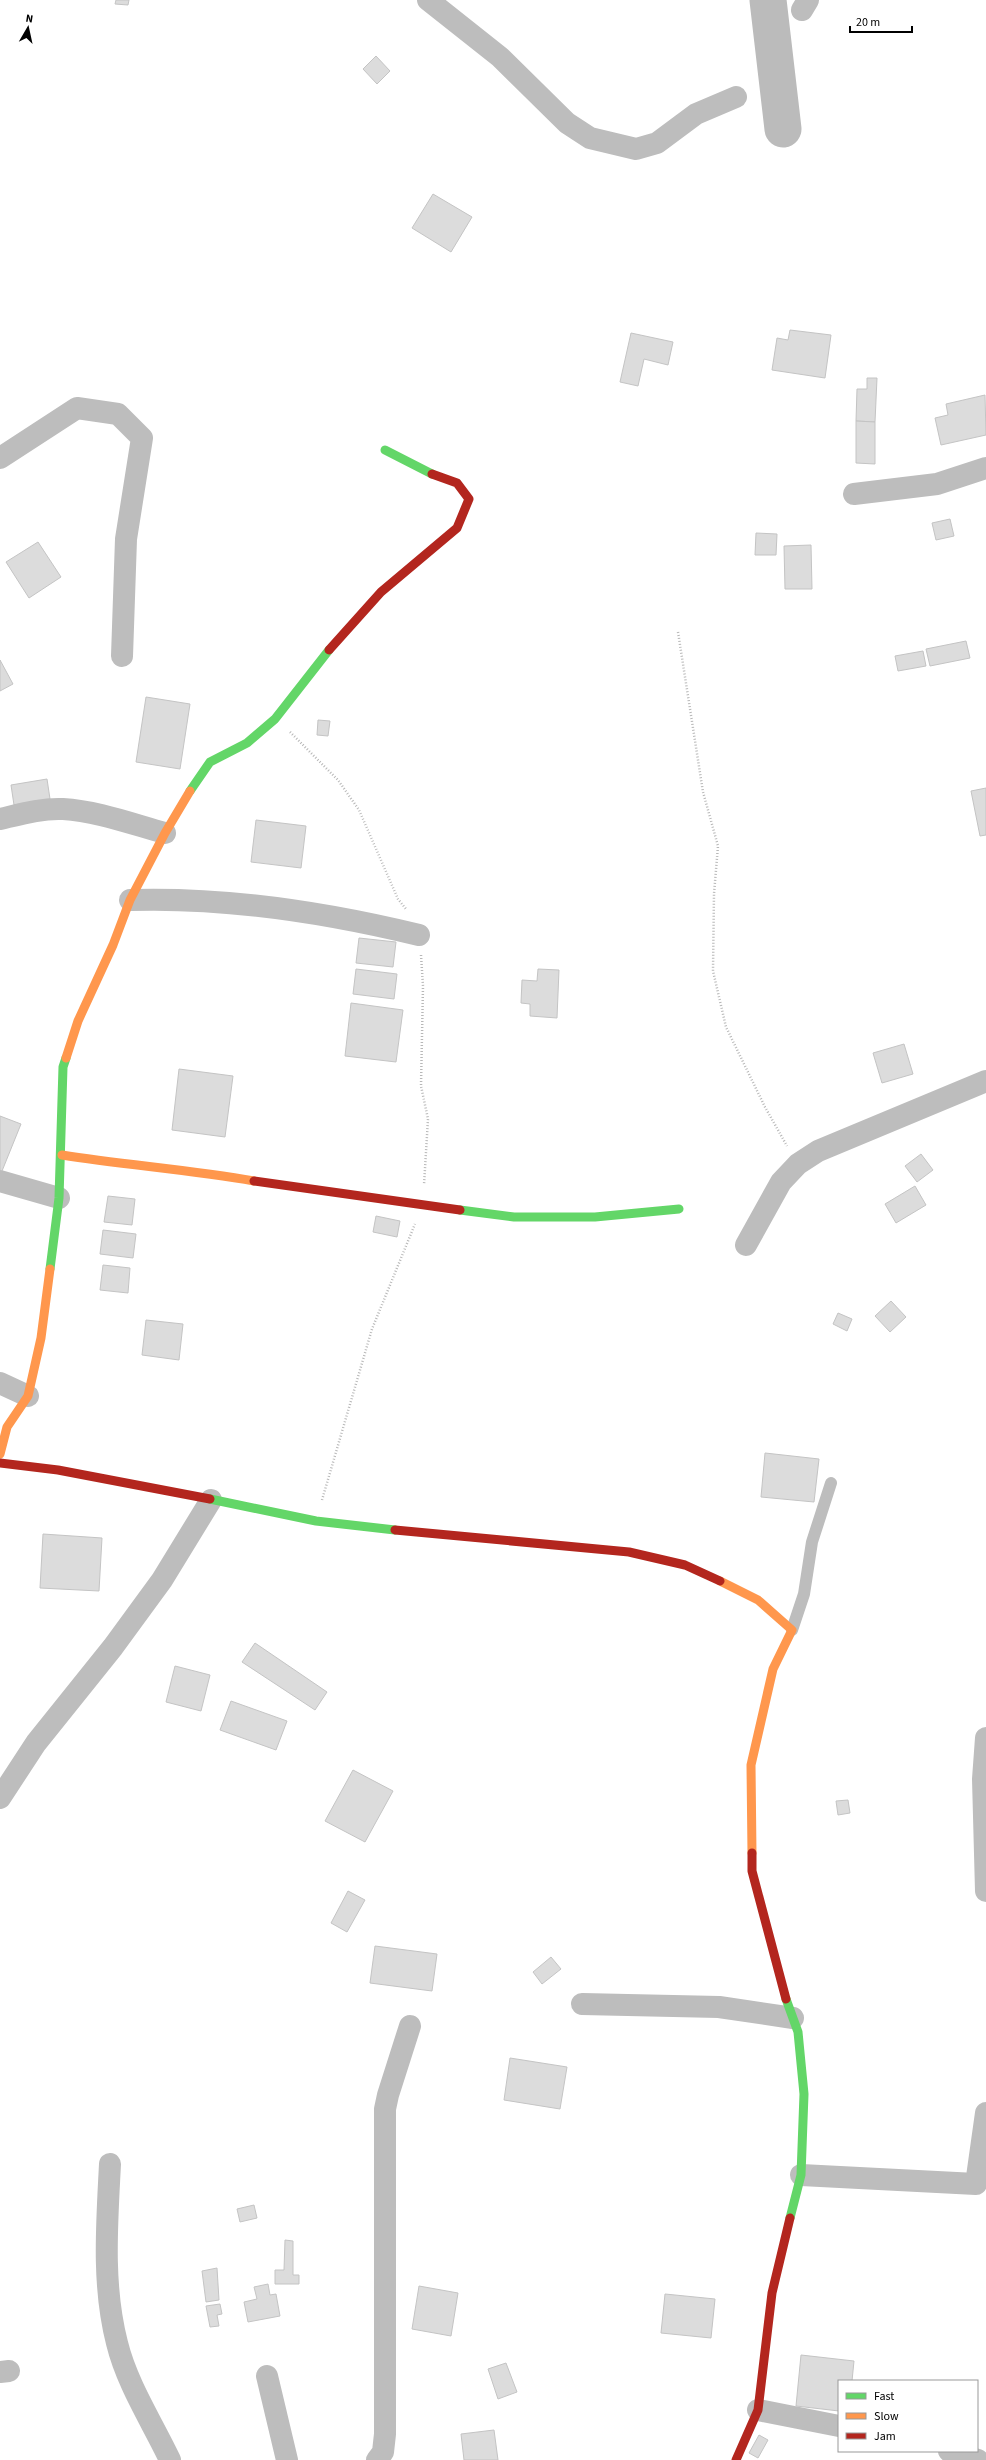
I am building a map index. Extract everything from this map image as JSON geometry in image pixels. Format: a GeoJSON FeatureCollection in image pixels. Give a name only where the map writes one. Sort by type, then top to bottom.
{"type":"FeatureCollection","features":[{"type":"Feature","properties":{"kind":"street"},"geometry":{"type":"LineString","coordinates":[[428,0],[500,57],[567,123],[590,138],[636,149],[656,143],[696,114],[736,97]]}},
{"type":"Feature","properties":{"kind":"street"},"geometry":{"type":"LineString","coordinates":[[0,458],[77,408],[118,414],[142,438],[126,539],[122,656]]}},
{"type":"Feature","properties":{"kind":"street"},"geometry":{"type":"LineString","coordinates":[[0,1454],[7,1427],[28,1396],[41,1338],[59,1198],[62,1155],[63,1066],[78,1021],[113,945],[130,900],[165,832],[210,762],[247,743],[275,719],[311,671],[381,592],[457,528],[469,499],[457,483],[426,472],[385,450]]}},
{"type":"Feature","properties":{"kind":"street"},"geometry":{"type":"LineString","coordinates":[[854,494],[938,484],[986,468]]}},
{"type":"Feature","properties":{"kind":"street"},"geometry":{"type":"LineString","coordinates":[[0,819],[36,811],[63,809],[101,816],[165,832]]}},
{"type":"Feature","properties":{"kind":"street"},"geometry":{"type":"LineString","coordinates":[[130,900],[193,900],[270,906],[340,917],[419,935]]}},
{"type":"Feature","properties":{"kind":"street"},"geometry":{"type":"LineString","coordinates":[[746,1245],[781,1182],[798,1164],[818,1151],[986,1081]]}},
{"type":"Feature","properties":{"kind":"street"},"geometry":{"type":"LineString","coordinates":[[62,1155],[188,1170],[308,1190],[514,1217],[595,1217],[679,1209]]}},
{"type":"Feature","properties":{"kind":"street"},"geometry":{"type":"LineString","coordinates":[[0,1181],[59,1198]]}},
{"type":"Feature","properties":{"kind":"street"},"geometry":{"type":"LineString","coordinates":[[0,1383],[28,1396]]}},
{"type":"Feature","properties":{"kind":"street"},"geometry":{"type":"LineString","coordinates":[[0,1463],[58,1470],[211,1500],[250,1506],[316,1522],[434,1535],[629,1552],[678,1564],[731,1586],[758,1600],[792,1630],[774,1669],[751,1765],[752,1871],[780,1981],[798,2032],[804,2094],[801,2175],[772,2293],[758,2410],[736,2460]]}},
{"type":"Feature","properties":{"kind":"street"},"geometry":{"type":"LineString","coordinates":[[0,1798],[36,1743],[113,1647],[162,1580],[211,1500]]}},
{"type":"Feature","properties":{"kind":"street"},"geometry":{"type":"LineString","coordinates":[[986,1738],[983,1779],[986,1891]]}},
{"type":"Feature","properties":{"kind":"street"},"geometry":{"type":"LineString","coordinates":[[582,2004],[719,2007],[793,2018]]}},
{"type":"Feature","properties":{"kind":"street"},"geometry":{"type":"LineString","coordinates":[[377,2460],[382,2452],[385,2434],[386,2109],[388,2095],[410,2026]]}},
{"type":"Feature","properties":{"kind":"street"},"geometry":{"type":"LineString","coordinates":[[801,2175],[981,2185],[986,2112]]}},
{"type":"Feature","properties":{"kind":"street"},"geometry":{"type":"LineString","coordinates":[[110,2164],[106,2241],[111,2315],[117,2344],[126,2370],[170,2460]]}},
{"type":"Feature","properties":{"kind":"street"},"geometry":{"type":"LineString","coordinates":[[268,2376],[287,2460]]}},
{"type":"Feature","properties":{"kind":"street"},"geometry":{"type":"LineString","coordinates":[[758,2410],[838,2426]]}},
{"type":"Feature","properties":{"kind":"street"},"geometry":{"type":"LineString","coordinates":[[952,2452],[978,2460]]}},
{"type":"Feature","properties":{"kind":"lane"},"geometry":{"type":"LineString","coordinates":[[792,1630],[804,1594],[812,1542],[831,1483]]}},
{"type":"Feature","properties":{"kind":"path"},"geometry":{"type":"LineString","coordinates":[[678,632],[703,792],[718,846],[714,894],[713,971],[726,1027],[765,1107],[798,1164]]}},
{"type":"Feature","properties":{"kind":"path"},"geometry":{"type":"LineString","coordinates":[[316,1522],[372,1329],[423,1205]]}},
{"type":"Feature","properties":{"kind":"building"},"geometry":{"type":"Polygon","coordinates":[[[116,0],[129,0],[128,5],[115,4],[116,0]]]}},
{"type":"Feature","properties":{"kind":"building"},"geometry":{"type":"Polygon","coordinates":[[[376,56],[390,71],[377,84],[363,69],[376,56]]]}},
{"type":"Feature","properties":{"kind":"building"},"geometry":{"type":"Polygon","coordinates":[[[433,194],[472,217],[451,252],[412,228],[433,194]]]}},
{"type":"Feature","properties":{"kind":"building"},"geometry":{"type":"Polygon","coordinates":[[[790,330],[831,335],[825,378],[772,370],[777,338],[788,340],[790,330]]]}},
{"type":"Feature","properties":{"kind":"building"},"geometry":{"type":"Polygon","coordinates":[[[631,333],[673,342],[668,365],[644,359],[638,386],[620,382],[631,333]]]}},
{"type":"Feature","properties":{"kind":"building"},"geometry":{"type":"Polygon","coordinates":[[[867,378],[877,378],[875,422],[856,421],[857,389],[867,389],[867,378]]]}},
{"type":"Feature","properties":{"kind":"building"},"geometry":{"type":"Polygon","coordinates":[[[985,395],[986,435],[941,445],[935,418],[948,415],[946,404],[985,395]]]}},
{"type":"Feature","properties":{"kind":"building"},"geometry":{"type":"Polygon","coordinates":[[[856,421],[875,422],[875,464],[856,463],[856,421]]]}},
{"type":"Feature","properties":{"kind":"building"},"geometry":{"type":"Polygon","coordinates":[[[950,519],[954,536],[936,540],[932,523],[950,519]]]}},
{"type":"Feature","properties":{"kind":"building"},"geometry":{"type":"Polygon","coordinates":[[[756,533],[777,534],[776,555],[755,555],[756,533]]]}},
{"type":"Feature","properties":{"kind":"building"},"geometry":{"type":"Polygon","coordinates":[[[38,542],[61,577],[29,598],[6,562],[38,542]]]}},
{"type":"Feature","properties":{"kind":"building"},"geometry":{"type":"Polygon","coordinates":[[[811,545],[812,589],[785,589],[784,546],[811,545]]]}},
{"type":"Feature","properties":{"kind":"building"},"geometry":{"type":"Polygon","coordinates":[[[966,641],[970,658],[930,666],[926,649],[966,641]]]}},
{"type":"Feature","properties":{"kind":"building"},"geometry":{"type":"Polygon","coordinates":[[[923,651],[926,666],[898,671],[895,656],[923,651]]]}},
{"type":"Feature","properties":{"kind":"building"},"geometry":{"type":"Polygon","coordinates":[[[0,660],[13,684],[0,691],[0,660]]]}},
{"type":"Feature","properties":{"kind":"building"},"geometry":{"type":"Polygon","coordinates":[[[146,697],[190,704],[180,769],[136,762],[146,697]]]}},
{"type":"Feature","properties":{"kind":"building"},"geometry":{"type":"Polygon","coordinates":[[[318,720],[330,721],[328,736],[317,735],[318,720]]]}},
{"type":"Feature","properties":{"kind":"building"},"geometry":{"type":"Polygon","coordinates":[[[47,779],[50,799],[14,805],[11,785],[47,779]]]}},
{"type":"Feature","properties":{"kind":"building"},"geometry":{"type":"Polygon","coordinates":[[[986,788],[986,835],[980,836],[971,791],[986,788]]]}},
{"type":"Feature","properties":{"kind":"building"},"geometry":{"type":"Polygon","coordinates":[[[256,820],[306,826],[301,868],[251,862],[256,820]]]}},
{"type":"Feature","properties":{"kind":"building"},"geometry":{"type":"Polygon","coordinates":[[[359,938],[396,942],[393,967],[356,963],[359,938]]]}},
{"type":"Feature","properties":{"kind":"building"},"geometry":{"type":"Polygon","coordinates":[[[356,969],[397,974],[394,999],[353,994],[356,969]]]}},
{"type":"Feature","properties":{"kind":"building"},"geometry":{"type":"Polygon","coordinates":[[[538,969],[559,970],[557,1018],[530,1016],[530,1004],[521,1003],[522,980],[537,981],[538,969]]]}},
{"type":"Feature","properties":{"kind":"building"},"geometry":{"type":"Polygon","coordinates":[[[351,1003],[403,1010],[396,1062],[345,1056],[351,1003]]]}},
{"type":"Feature","properties":{"kind":"building"},"geometry":{"type":"Polygon","coordinates":[[[904,1044],[913,1074],[882,1083],[873,1053],[904,1044]]]}},
{"type":"Feature","properties":{"kind":"building"},"geometry":{"type":"Polygon","coordinates":[[[179,1069],[233,1076],[225,1137],[172,1130],[179,1069]]]}},
{"type":"Feature","properties":{"kind":"building"},"geometry":{"type":"Polygon","coordinates":[[[0,1116],[21,1124],[0,1176],[0,1116]]]}},
{"type":"Feature","properties":{"kind":"building"},"geometry":{"type":"Polygon","coordinates":[[[921,1154],[933,1170],[917,1182],[905,1166],[921,1154]]]}},
{"type":"Feature","properties":{"kind":"building"},"geometry":{"type":"Polygon","coordinates":[[[915,1186],[926,1205],[896,1223],[885,1204],[915,1186]]]}},
{"type":"Feature","properties":{"kind":"building"},"geometry":{"type":"Polygon","coordinates":[[[108,1196],[135,1199],[132,1225],[104,1222],[108,1196]]]}},
{"type":"Feature","properties":{"kind":"building"},"geometry":{"type":"Polygon","coordinates":[[[376,1216],[400,1221],[397,1237],[373,1232],[376,1216]]]}},
{"type":"Feature","properties":{"kind":"building"},"geometry":{"type":"Polygon","coordinates":[[[103,1230],[136,1234],[133,1258],[100,1254],[103,1230]]]}},
{"type":"Feature","properties":{"kind":"building"},"geometry":{"type":"Polygon","coordinates":[[[103,1265],[130,1268],[128,1293],[100,1290],[103,1265]]]}},
{"type":"Feature","properties":{"kind":"building"},"geometry":{"type":"Polygon","coordinates":[[[891,1301],[906,1317],[890,1332],[875,1316],[891,1301]]]}},
{"type":"Feature","properties":{"kind":"building"},"geometry":{"type":"Polygon","coordinates":[[[838,1313],[852,1319],[847,1331],[833,1324],[838,1313]]]}},
{"type":"Feature","properties":{"kind":"building"},"geometry":{"type":"Polygon","coordinates":[[[146,1320],[183,1324],[179,1360],[142,1355],[146,1320]]]}},
{"type":"Feature","properties":{"kind":"building"},"geometry":{"type":"Polygon","coordinates":[[[765,1453],[819,1459],[814,1502],[761,1497],[765,1453]]]}},
{"type":"Feature","properties":{"kind":"building"},"geometry":{"type":"Polygon","coordinates":[[[43,1534],[102,1538],[99,1591],[40,1588],[43,1534]]]}},
{"type":"Feature","properties":{"kind":"building"},"geometry":{"type":"Polygon","coordinates":[[[255,1643],[327,1692],[315,1710],[242,1662],[255,1643]]]}},
{"type":"Feature","properties":{"kind":"building"},"geometry":{"type":"Polygon","coordinates":[[[175,1666],[210,1675],[201,1711],[166,1702],[175,1666]]]}},
{"type":"Feature","properties":{"kind":"building"},"geometry":{"type":"Polygon","coordinates":[[[231,1701],[287,1721],[276,1750],[220,1730],[231,1701]]]}},
{"type":"Feature","properties":{"kind":"building"},"geometry":{"type":"Polygon","coordinates":[[[353,1770],[393,1791],[365,1842],[325,1821],[353,1770]]]}},
{"type":"Feature","properties":{"kind":"building"},"geometry":{"type":"Polygon","coordinates":[[[848,1800],[850,1813],[838,1815],[836,1801],[848,1800]]]}},
{"type":"Feature","properties":{"kind":"building"},"geometry":{"type":"Polygon","coordinates":[[[348,1891],[365,1900],[347,1932],[331,1923],[348,1891]]]}},
{"type":"Feature","properties":{"kind":"building"},"geometry":{"type":"Polygon","coordinates":[[[375,1946],[437,1954],[432,1991],[370,1983],[375,1946]]]}},
{"type":"Feature","properties":{"kind":"building"},"geometry":{"type":"Polygon","coordinates":[[[551,1957],[561,1969],[542,1984],[533,1972],[551,1957]]]}},
{"type":"Feature","properties":{"kind":"building"},"geometry":{"type":"Polygon","coordinates":[[[510,2058],[567,2067],[560,2109],[504,2100],[510,2058]]]}},
{"type":"Feature","properties":{"kind":"building"},"geometry":{"type":"Polygon","coordinates":[[[254,2205],[257,2218],[240,2222],[237,2209],[254,2205]]]}},
{"type":"Feature","properties":{"kind":"building"},"geometry":{"type":"Polygon","coordinates":[[[285,2240],[293,2241],[293,2275],[299,2275],[299,2284],[275,2284],[275,2270],[284,2270],[285,2240]]]}},
{"type":"Feature","properties":{"kind":"building"},"geometry":{"type":"Polygon","coordinates":[[[217,2268],[219,2300],[206,2302],[202,2271],[217,2268]]]}},
{"type":"Feature","properties":{"kind":"building"},"geometry":{"type":"Polygon","coordinates":[[[268,2284],[270,2295],[276,2294],[280,2316],[248,2322],[244,2302],[257,2299],[254,2287],[268,2284]]]}},
{"type":"Feature","properties":{"kind":"building"},"geometry":{"type":"Polygon","coordinates":[[[419,2286],[458,2293],[451,2336],[412,2329],[419,2286]]]}},
{"type":"Feature","properties":{"kind":"building"},"geometry":{"type":"Polygon","coordinates":[[[665,2294],[715,2299],[711,2338],[661,2333],[665,2294]]]}},
{"type":"Feature","properties":{"kind":"building"},"geometry":{"type":"Polygon","coordinates":[[[220,2304],[222,2314],[217,2315],[219,2326],[210,2327],[206,2306],[220,2304]]]}},
{"type":"Feature","properties":{"kind":"building"},"geometry":{"type":"Polygon","coordinates":[[[801,2355],[854,2361],[852,2380],[838,2380],[838,2411],[796,2406],[801,2355]]]}},
{"type":"Feature","properties":{"kind":"building"},"geometry":{"type":"Polygon","coordinates":[[[506,2363],[517,2392],[498,2399],[488,2369],[506,2363]]]}},
{"type":"Feature","properties":{"kind":"building"},"geometry":{"type":"Polygon","coordinates":[[[494,2430],[498,2460],[464,2460],[461,2434],[494,2430]]]}},
{"type":"Feature","properties":{"kind":"building"},"geometry":{"type":"Polygon","coordinates":[[[759,2435],[768,2440],[758,2458],[749,2453],[759,2435]]]}},
{"type":"Feature","properties":{"kind":"waterway"},"geometry":{"type":"LineString","coordinates":[[768,0],[783,129]]}},
{"type":"Feature","properties":{"kind":"traffic: fast"},"geometry":{"type":"LineString","coordinates":[[385,450],[432,474]]}},
{"type":"Feature","properties":{"kind":"traffic: fast"},"geometry":{"type":"LineString","coordinates":[[190,791],[210,762],[247,743],[275,719],[329,650]]}},
{"type":"Feature","properties":{"kind":"traffic: fast"},"geometry":{"type":"LineString","coordinates":[[50,1269],[59,1198],[63,1067],[66,1058]]}},
{"type":"Feature","properties":{"kind":"traffic: fast"},"geometry":{"type":"LineString","coordinates":[[460,1210],[514,1217],[595,1217],[679,1209]]}},
{"type":"Feature","properties":{"kind":"traffic: fast"},"geometry":{"type":"LineString","coordinates":[[210,1499],[316,1521],[395,1530]]}},
{"type":"Feature","properties":{"kind":"traffic: fast"},"geometry":{"type":"LineString","coordinates":[[786,1999],[798,2032],[804,2094],[801,2175],[790,2218]]}},
{"type":"Feature","properties":{"kind":"traffic: slow"},"geometry":{"type":"LineString","coordinates":[[66,1058],[78,1021],[113,945],[130,900],[165,833],[190,791]]}},
{"type":"Feature","properties":{"kind":"traffic: slow"},"geometry":{"type":"LineString","coordinates":[[62,1155],[254,1181]]}},
{"type":"Feature","properties":{"kind":"traffic: slow"},"geometry":{"type":"LineString","coordinates":[[0,1454],[7,1427],[28,1396],[41,1338],[50,1269]]}},
{"type":"Feature","properties":{"kind":"traffic: slow"},"geometry":{"type":"LineString","coordinates":[[720,1581],[758,1600],[792,1630],[773,1669],[751,1765],[752,1853]]}},
{"type":"Feature","properties":{"kind":"traffic: jam"},"geometry":{"type":"LineString","coordinates":[[329,650],[381,592],[457,528],[469,499],[457,483],[432,474]]}},
{"type":"Feature","properties":{"kind":"traffic: jam"},"geometry":{"type":"LineString","coordinates":[[254,1181],[460,1210]]}},
{"type":"Feature","properties":{"kind":"traffic: jam"},"geometry":{"type":"LineString","coordinates":[[0,1463],[58,1470],[210,1499]]}},
{"type":"Feature","properties":{"kind":"traffic: jam"},"geometry":{"type":"LineString","coordinates":[[395,1530],[629,1552],[685,1565],[720,1581]]}},
{"type":"Feature","properties":{"kind":"traffic: jam"},"geometry":{"type":"LineString","coordinates":[[752,1853],[752,1871],[786,1999]]}},
{"type":"Feature","properties":{"kind":"traffic: jam"},"geometry":{"type":"LineString","coordinates":[[736,2460],[758,2410],[772,2293],[790,2218]]}}]}
